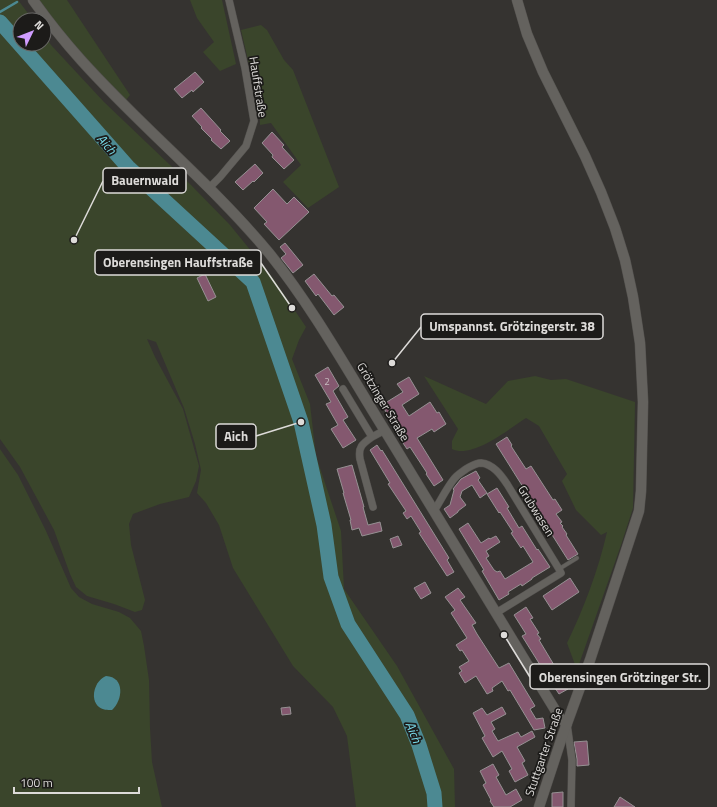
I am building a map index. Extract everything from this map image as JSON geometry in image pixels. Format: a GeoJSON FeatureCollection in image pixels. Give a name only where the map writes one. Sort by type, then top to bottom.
{"type":"FeatureCollection","features":[{"type":"Feature","properties":{"kind":"main road","name":"Grötzinger Straße"},"geometry":{"type":"LineString","coordinates":[[34,0],[51,25],[81,60],[252,234],[289,279],[360,389],[560,718],[568,724]]}},
{"type":"Feature","properties":{"kind":"main road","name":"Stuttgarter Straße"},"geometry":{"type":"LineString","coordinates":[[517,0],[527,34],[544,72],[586,156],[601,192],[615,228],[625,260],[633,297],[640,343],[642,402],[641,491],[639,511],[590,660],[562,737],[539,807]]}},
{"type":"Feature","properties":{"kind":"street","name":"Hauffstraße"},"geometry":{"type":"LineString","coordinates":[[208,188],[246,146],[254,121],[245,68],[229,0]]}},
{"type":"Feature","properties":{"kind":"street"},"geometry":{"type":"LineString","coordinates":[[343,389],[372,437]]}},
{"type":"Feature","properties":{"kind":"street"},"geometry":{"type":"LineString","coordinates":[[373,507],[359,452],[365,442],[385,430]]}},
{"type":"Feature","properties":{"kind":"street","name":"Grubwasen"},"geometry":{"type":"LineString","coordinates":[[434,511],[449,485],[462,471],[480,463],[494,468],[499,472],[507,484],[559,569]]}},
{"type":"Feature","properties":{"kind":"street"},"geometry":{"type":"LineString","coordinates":[[496,613],[562,573],[559,569]]}},
{"type":"Feature","properties":{"kind":"street"},"geometry":{"type":"LineString","coordinates":[[568,724],[572,760],[571,807]]}},
{"type":"Feature","properties":{"kind":"lane"},"geometry":{"type":"LineString","coordinates":[[559,569],[577,558]]}},
{"type":"Feature","properties":{"kind":"green space"},"geometry":{"type":"Polygon","coordinates":[[[0,0],[18,0],[27,12],[12,12],[12,52],[52,52],[52,46],[104,102],[191,185],[230,225],[273,278],[306,327],[299,340],[292,359],[310,404],[316,456],[341,531],[344,589],[397,666],[454,769],[455,807],[356,807],[347,736],[333,707],[293,666],[233,568],[219,525],[206,503],[197,493],[201,470],[195,444],[184,408],[156,342],[147,339],[183,409],[199,466],[196,481],[189,497],[160,504],[133,514],[129,524],[131,545],[145,600],[142,610],[135,612],[87,596],[76,587],[54,530],[20,467],[0,439],[0,0]]]}},
{"type":"Feature","properties":{"kind":"green space"},"geometry":{"type":"Polygon","coordinates":[[[38,0],[67,0],[130,95],[126,100],[74,47],[52,18],[52,12],[47,12],[38,0]]]}},
{"type":"Feature","properties":{"kind":"green space"},"geometry":{"type":"Polygon","coordinates":[[[190,0],[222,0],[236,64],[220,71],[203,52],[214,42],[197,18],[190,0]]]}},
{"type":"Feature","properties":{"kind":"green space"},"geometry":{"type":"Polygon","coordinates":[[[261,25],[267,30],[284,60],[293,70],[339,187],[308,208],[283,182],[301,165],[271,123],[260,125],[260,111],[241,30],[261,25]]]}},
{"type":"Feature","properties":{"kind":"green space"},"geometry":{"type":"Polygon","coordinates":[[[424,376],[486,404],[508,381],[535,376],[551,380],[566,379],[635,402],[633,508],[577,670],[567,643],[590,589],[607,532],[601,535],[576,510],[562,481],[567,474],[539,426],[526,418],[480,446],[470,450],[460,451],[452,449],[452,441],[458,429],[424,376]]]}},
{"type":"Feature","properties":{"kind":"green space"},"geometry":{"type":"Polygon","coordinates":[[[0,449],[18,475],[46,531],[71,588],[79,597],[92,604],[119,612],[130,618],[141,631],[149,680],[152,762],[162,807],[0,807],[0,449]]]}},
{"type":"Feature","properties":{"kind":"water"},"geometry":{"type":"Polygon","coordinates":[[[106,676],[112,677],[116,680],[120,690],[120,695],[116,706],[112,710],[105,710],[99,707],[94,699],[96,685],[106,676]]]}},
{"type":"Feature","properties":{"kind":"building"},"geometry":{"type":"Polygon","coordinates":[[[195,72],[204,82],[193,92],[192,90],[182,98],[174,89],[195,72]]]}},
{"type":"Feature","properties":{"kind":"building"},"geometry":{"type":"Polygon","coordinates":[[[201,108],[230,141],[221,149],[211,140],[212,139],[192,116],[201,108]]]}},
{"type":"Feature","properties":{"kind":"building"},"geometry":{"type":"Polygon","coordinates":[[[272,132],[284,145],[282,147],[294,160],[284,169],[272,157],[273,155],[262,143],[272,132]]]}},
{"type":"Feature","properties":{"kind":"building"},"geometry":{"type":"Polygon","coordinates":[[[255,164],[263,173],[243,190],[235,182],[255,164]]]}},
{"type":"Feature","properties":{"kind":"building"},"geometry":{"type":"Polygon","coordinates":[[[273,189],[287,204],[294,197],[309,212],[279,240],[264,224],[267,222],[254,208],[273,189]]]}},
{"type":"Feature","properties":{"kind":"building"},"geometry":{"type":"Polygon","coordinates":[[[285,243],[303,265],[293,273],[281,258],[286,254],[280,247],[285,243]]]}},
{"type":"Feature","properties":{"kind":"building"},"geometry":{"type":"Polygon","coordinates":[[[205,274],[216,297],[208,301],[197,278],[205,274]]]}},
{"type":"Feature","properties":{"kind":"building"},"geometry":{"type":"Polygon","coordinates":[[[314,274],[332,296],[334,295],[344,307],[334,315],[318,294],[316,296],[305,281],[314,274]]]}},
{"type":"Feature","properties":{"kind":"building"},"geometry":{"type":"Polygon","coordinates":[[[328,367],[339,386],[333,391],[348,417],[343,420],[356,440],[343,448],[331,429],[338,425],[326,404],[331,402],[315,375],[328,367]]]}},
{"type":"Feature","properties":{"kind":"building"},"geometry":{"type":"Polygon","coordinates":[[[409,377],[419,394],[402,405],[409,416],[430,402],[437,413],[439,412],[446,424],[434,432],[432,429],[417,438],[443,480],[434,486],[410,447],[407,449],[401,440],[405,437],[391,416],[389,417],[382,405],[403,392],[397,384],[409,377]]]}},
{"type":"Feature","properties":{"kind":"building"},"geometry":{"type":"Polygon","coordinates":[[[507,437],[526,469],[531,466],[553,500],[555,499],[562,510],[556,514],[562,522],[560,523],[567,534],[566,535],[578,554],[568,560],[496,444],[507,437]]]}},
{"type":"Feature","properties":{"kind":"building"},"geometry":{"type":"Polygon","coordinates":[[[377,445],[381,451],[382,450],[449,558],[447,560],[454,572],[447,576],[419,533],[421,532],[411,516],[407,519],[403,513],[406,511],[388,484],[390,483],[370,450],[377,445]]]}},
{"type":"Feature","properties":{"kind":"building"},"geometry":{"type":"Polygon","coordinates":[[[352,465],[368,525],[380,522],[382,531],[362,536],[359,528],[352,530],[351,520],[337,469],[352,465]]]}},
{"type":"Feature","properties":{"kind":"building"},"geometry":{"type":"Polygon","coordinates":[[[476,471],[480,478],[478,480],[487,493],[480,498],[472,485],[462,491],[460,497],[466,505],[450,518],[444,509],[450,505],[453,489],[461,479],[476,471]]]}},
{"type":"Feature","properties":{"kind":"building"},"geometry":{"type":"Polygon","coordinates":[[[497,488],[509,507],[507,508],[519,528],[522,526],[550,567],[522,586],[521,584],[508,592],[509,594],[499,600],[482,571],[484,570],[459,529],[468,523],[481,543],[496,536],[500,542],[486,551],[489,556],[486,558],[494,570],[497,572],[500,571],[505,579],[533,562],[523,546],[521,548],[511,533],[513,532],[487,494],[497,488]]]}},
{"type":"Feature","properties":{"kind":"building"},"geometry":{"type":"Polygon","coordinates":[[[398,536],[402,545],[393,548],[390,539],[398,536]]]}},
{"type":"Feature","properties":{"kind":"building"},"geometry":{"type":"Polygon","coordinates":[[[570,578],[579,592],[552,610],[543,596],[570,578]]]}},
{"type":"Feature","properties":{"kind":"building"},"geometry":{"type":"Polygon","coordinates":[[[425,582],[431,593],[421,599],[414,588],[425,582]]]}},
{"type":"Feature","properties":{"kind":"building"},"geometry":{"type":"Polygon","coordinates":[[[458,588],[465,597],[460,600],[476,623],[472,625],[477,634],[499,668],[509,663],[535,706],[530,709],[536,719],[543,718],[545,728],[534,730],[510,690],[508,691],[502,681],[492,688],[493,691],[487,694],[476,676],[465,683],[459,673],[462,671],[459,667],[469,661],[462,650],[460,651],[456,645],[467,638],[451,613],[455,610],[445,597],[458,588]]]}},
{"type":"Feature","properties":{"kind":"building"},"geometry":{"type":"Polygon","coordinates":[[[526,607],[533,618],[530,619],[539,633],[537,634],[541,639],[539,640],[568,689],[559,694],[522,636],[526,634],[514,615],[526,607]]]}},
{"type":"Feature","properties":{"kind":"building"},"geometry":{"type":"Polygon","coordinates":[[[290,707],[291,714],[282,715],[281,708],[290,707]]]}},
{"type":"Feature","properties":{"kind":"building"},"geometry":{"type":"Polygon","coordinates":[[[502,707],[506,714],[491,722],[495,729],[492,731],[498,741],[518,732],[521,737],[532,731],[535,737],[517,747],[525,761],[522,763],[528,775],[515,782],[509,771],[512,769],[502,751],[493,757],[482,738],[485,736],[473,713],[482,708],[487,715],[502,707]]]}},
{"type":"Feature","properties":{"kind":"building"},"geometry":{"type":"Polygon","coordinates":[[[587,741],[589,765],[577,766],[574,742],[587,741]]]}},
{"type":"Feature","properties":{"kind":"building"},"geometry":{"type":"Polygon","coordinates":[[[493,764],[499,775],[496,777],[506,795],[516,789],[522,800],[510,807],[494,807],[483,785],[486,783],[480,771],[493,764]]]}},
{"type":"Feature","properties":{"kind":"building"},"geometry":{"type":"Polygon","coordinates":[[[563,792],[563,807],[552,807],[552,793],[563,792]]]}},
{"type":"Feature","properties":{"kind":"building"},"geometry":{"type":"Polygon","coordinates":[[[620,797],[635,807],[614,807],[620,797]]]}},
{"type":"Feature","properties":{"kind":"waterway"},"geometry":{"type":"LineString","coordinates":[[0,12],[17,2]]}},
{"type":"Feature","properties":{"kind":"waterway","name":"Aich"},"geometry":{"type":"LineString","coordinates":[[0,22],[128,167],[253,282],[301,422],[324,525],[331,577],[348,624],[407,715],[419,745],[434,793],[435,807]]}},
{"type":"Feature","properties":{"kind":"place","name":"Bauernwald"},"geometry":{"type":"Point","coordinates":[74,240]}},
{"type":"Feature","properties":{"kind":"place","name":"Oberensingen Hauffstraße"},"geometry":{"type":"Point","coordinates":[292,308]}},
{"type":"Feature","properties":{"kind":"place","name":"Umspannst. Grötzingerstr. 38"},"geometry":{"type":"Point","coordinates":[392,363]}},
{"type":"Feature","properties":{"kind":"place","name":"Aich"},"geometry":{"type":"Point","coordinates":[301,422]}},
{"type":"Feature","properties":{"kind":"place","name":"Oberensingen Grötzinger Str."},"geometry":{"type":"Point","coordinates":[504,635]}}]}
